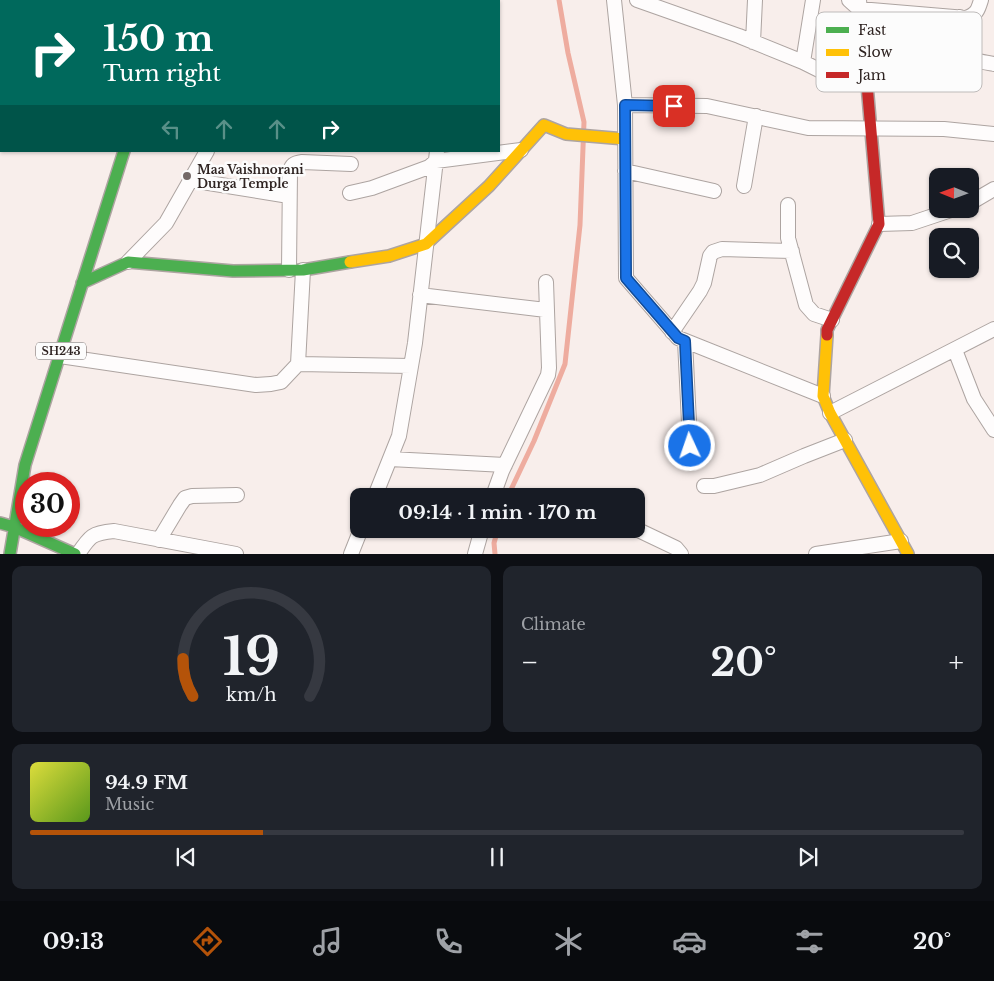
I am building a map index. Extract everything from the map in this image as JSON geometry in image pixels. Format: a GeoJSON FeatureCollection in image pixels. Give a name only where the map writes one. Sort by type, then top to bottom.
{"type":"FeatureCollection","features":[{"type":"Feature","properties":{"kind":"street"},"geometry":{"type":"LineString","coordinates":[[614,0],[625,105],[626,278],[678,338],[823,396]]}},
{"type":"Feature","properties":{"kind":"street"},"geometry":{"type":"LineString","coordinates":[[637,0],[753,42],[816,68]]}},
{"type":"Feature","properties":{"kind":"street"},"geometry":{"type":"LineString","coordinates":[[753,42],[755,0]]}},
{"type":"Feature","properties":{"kind":"street"},"geometry":{"type":"LineString","coordinates":[[803,62],[812,0]]}},
{"type":"Feature","properties":{"kind":"street"},"geometry":{"type":"LineString","coordinates":[[976,12],[980,0]]}},
{"type":"Feature","properties":{"kind":"street"},"geometry":{"type":"LineString","coordinates":[[856,3],[923,12]]}},
{"type":"Feature","properties":{"kind":"street"},"geometry":{"type":"LineString","coordinates":[[868,92],[879,224],[827,330],[823,396],[908,554]]}},
{"type":"Feature","properties":{"kind":"street"},"geometry":{"type":"LineString","coordinates":[[625,105],[707,106],[808,128],[944,129],[994,134]]}},
{"type":"Feature","properties":{"kind":"street"},"geometry":{"type":"LineString","coordinates":[[744,186],[756,116]]}},
{"type":"Feature","properties":{"kind":"street"},"geometry":{"type":"LineString","coordinates":[[128,262],[233,271],[296,270],[389,256],[426,244],[488,186],[544,125],[566,134],[625,139]]}},
{"type":"Feature","properties":{"kind":"street"},"geometry":{"type":"LineString","coordinates":[[500,152],[521,150]]}},
{"type":"Feature","properties":{"kind":"street","name":"SH243"},"geometry":{"type":"LineString","coordinates":[[10,554],[25,465],[124,152]]}},
{"type":"Feature","properties":{"kind":"street"},"geometry":{"type":"LineString","coordinates":[[82,283],[128,262],[166,222],[207,152]]}},
{"type":"Feature","properties":{"kind":"street"},"geometry":{"type":"LineString","coordinates":[[350,193],[372,188],[429,167],[437,156],[493,152]]}},
{"type":"Feature","properties":{"kind":"street"},"geometry":{"type":"LineString","coordinates":[[378,488],[399,436],[411,366],[437,156]]}},
{"type":"Feature","properties":{"kind":"street"},"geometry":{"type":"LineString","coordinates":[[60,356],[256,385],[281,382],[298,364],[296,270],[289,196],[291,167],[295,163],[302,162],[351,164]]}},
{"type":"Feature","properties":{"kind":"street"},"geometry":{"type":"LineString","coordinates":[[625,171],[714,191]]}},
{"type":"Feature","properties":{"kind":"street"},"geometry":{"type":"LineString","coordinates":[[190,180],[289,196]]}},
{"type":"Feature","properties":{"kind":"street"},"geometry":{"type":"LineString","coordinates":[[979,198],[994,189]]}},
{"type":"Feature","properties":{"kind":"street"},"geometry":{"type":"LineString","coordinates":[[788,205],[787,231],[806,306],[814,314],[832,320]]}},
{"type":"Feature","properties":{"kind":"street"},"geometry":{"type":"LineString","coordinates":[[879,224],[912,224],[929,218]]}},
{"type":"Feature","properties":{"kind":"street"},"geometry":{"type":"LineString","coordinates":[[672,332],[700,292],[710,256],[713,252],[722,249],[792,251]]}},
{"type":"Feature","properties":{"kind":"street"},"geometry":{"type":"LineString","coordinates":[[496,488],[505,465],[548,375],[546,282]]}},
{"type":"Feature","properties":{"kind":"street"},"geometry":{"type":"LineString","coordinates":[[420,294],[546,310]]}},
{"type":"Feature","properties":{"kind":"street"},"geometry":{"type":"LineString","coordinates":[[833,417],[942,355],[994,329]]}},
{"type":"Feature","properties":{"kind":"street"},"geometry":{"type":"LineString","coordinates":[[685,341],[691,463]]}},
{"type":"Feature","properties":{"kind":"street"},"geometry":{"type":"LineString","coordinates":[[955,350],[974,399],[994,430]]}},
{"type":"Feature","properties":{"kind":"street"},"geometry":{"type":"LineString","coordinates":[[298,364],[411,366]]}},
{"type":"Feature","properties":{"kind":"street"},"geometry":{"type":"LineString","coordinates":[[704,486],[714,486],[760,475],[845,440]]}},
{"type":"Feature","properties":{"kind":"street"},"geometry":{"type":"LineString","coordinates":[[390,459],[505,465]]}},
{"type":"Feature","properties":{"kind":"street"},"geometry":{"type":"LineString","coordinates":[[159,540],[185,498],[192,496],[237,495]]}},
{"type":"Feature","properties":{"kind":"street"},"geometry":{"type":"LineString","coordinates":[[0,523],[14,526],[77,554],[89,538],[101,532],[114,532],[236,554]]}},
{"type":"Feature","properties":{"kind":"street"},"geometry":{"type":"LineString","coordinates":[[645,533],[676,548],[681,554]]}},
{"type":"Feature","properties":{"kind":"street"},"geometry":{"type":"LineString","coordinates":[[351,554],[357,538]]}},
{"type":"Feature","properties":{"kind":"street"},"geometry":{"type":"LineString","coordinates":[[475,554],[479,538]]}},
{"type":"Feature","properties":{"kind":"street"},"geometry":{"type":"LineString","coordinates":[[816,554],[901,541]]}},
{"type":"Feature","properties":{"kind":"waterway"},"geometry":{"type":"LineString","coordinates":[[512,488],[534,441],[565,364],[580,225],[584,122],[568,53],[559,0]]}},
{"type":"Feature","properties":{"kind":"waterway"},"geometry":{"type":"LineString","coordinates":[[495,538],[495,554]]}},
{"type":"Feature","properties":{"kind":"traffic: fast"},"geometry":{"type":"LineString","coordinates":[[10,554],[25,465],[124,152]]}},
{"type":"Feature","properties":{"kind":"traffic: fast"},"geometry":{"type":"LineString","coordinates":[[82,283],[128,262],[233,271],[303,270],[350,262]]}},
{"type":"Feature","properties":{"kind":"traffic: fast"},"geometry":{"type":"LineString","coordinates":[[0,523],[14,527],[75,554]]}},
{"type":"Feature","properties":{"kind":"traffic: slow"},"geometry":{"type":"LineString","coordinates":[[350,262],[389,256],[426,244],[489,186],[544,125],[566,134],[625,139]]}},
{"type":"Feature","properties":{"kind":"traffic: slow"},"geometry":{"type":"LineString","coordinates":[[827,335],[823,396],[830,413],[908,554]]}},
{"type":"Feature","properties":{"kind":"traffic: jam"},"geometry":{"type":"LineString","coordinates":[[827,335],[827,330],[879,224],[868,92]]}},
{"type":"Feature","properties":{"kind":"place","name":"Maa Vaishnorani Durga Temple"},"geometry":{"type":"Point","coordinates":[187,176]}},
{"type":"Feature","properties":{"kind":"route"},"geometry":{"type":"LineString","coordinates":[[674,106],[625,105],[626,278],[678,338],[685,341],[690,446]]}}]}
